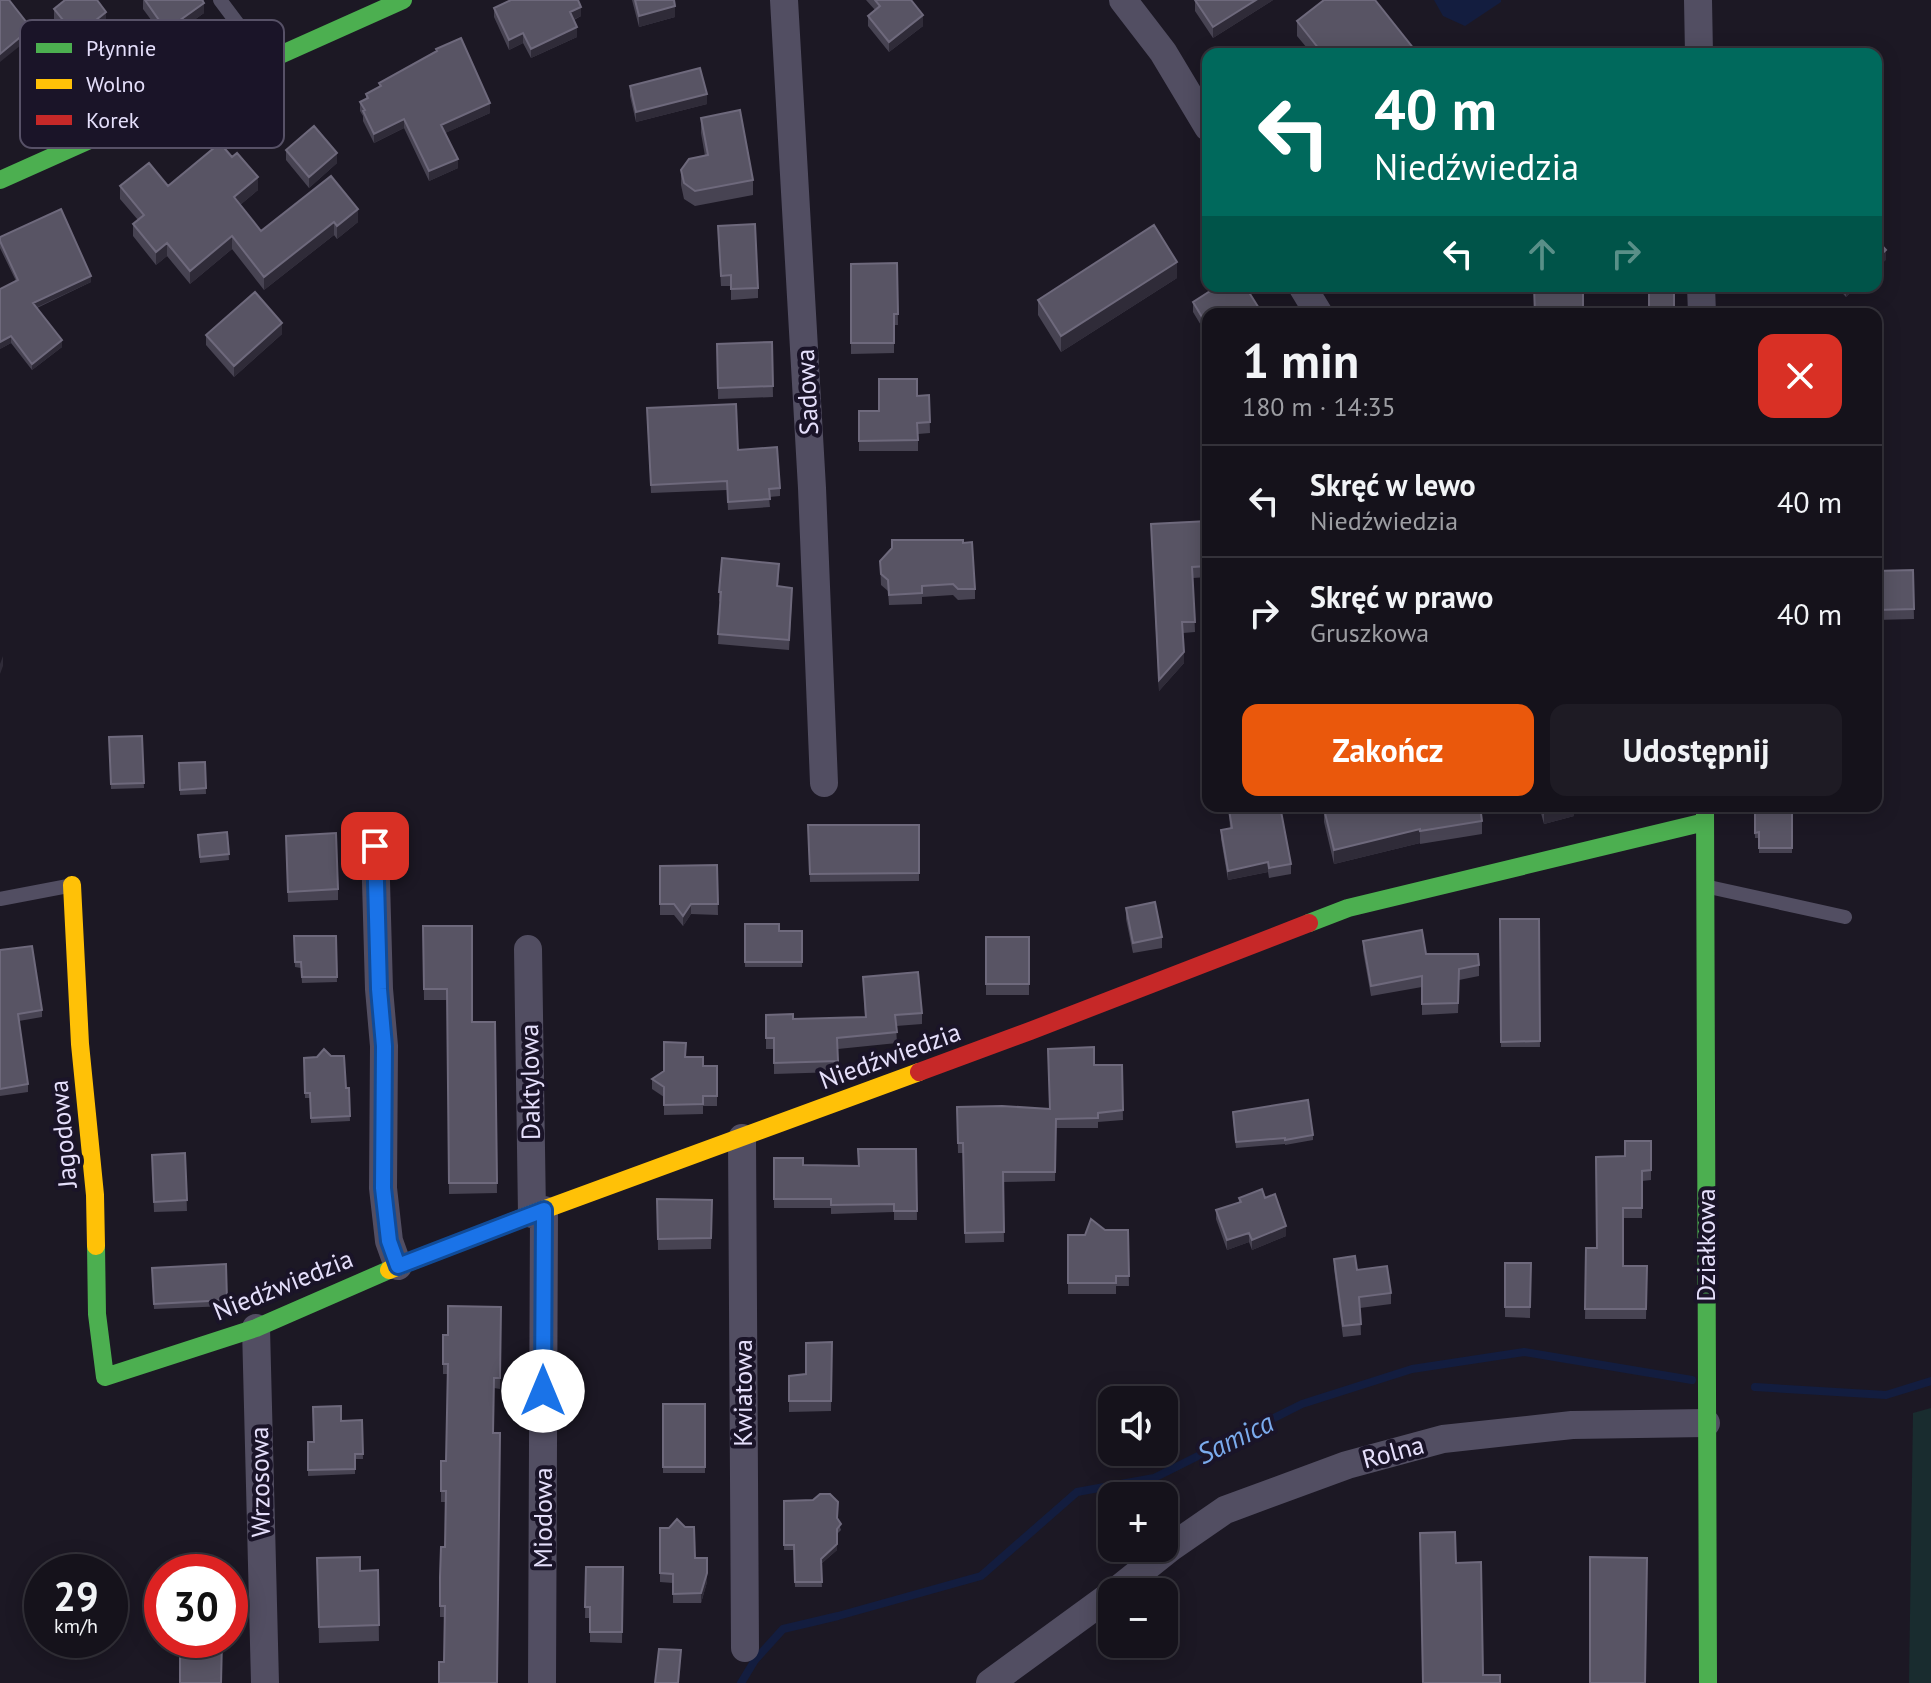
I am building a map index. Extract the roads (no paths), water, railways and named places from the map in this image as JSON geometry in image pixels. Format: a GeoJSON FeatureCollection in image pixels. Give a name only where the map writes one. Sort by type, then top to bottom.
{"type":"FeatureCollection","features":[{"type":"Feature","properties":{"kind":"street"},"geometry":{"type":"LineString","coordinates":[[284,54],[403,0]]}},
{"type":"Feature","properties":{"kind":"street","name":"Sadowa"},"geometry":{"type":"LineString","coordinates":[[784,0],[812,488],[824,783]]}},
{"type":"Feature","properties":{"kind":"street"},"geometry":{"type":"LineString","coordinates":[[1123,0],[1163,52],[1202,117]]}},
{"type":"Feature","properties":{"kind":"street"},"geometry":{"type":"LineString","coordinates":[[1698,0],[1699,48]]}},
{"type":"Feature","properties":{"kind":"street"},"geometry":{"type":"LineString","coordinates":[[0,180],[72,148]]}},
{"type":"Feature","properties":{"kind":"street","name":"Działkowa"},"geometry":{"type":"LineString","coordinates":[[1705,814],[1708,1683]]}},
{"type":"Feature","properties":{"kind":"street","name":"Niedźwiedzia"},"geometry":{"type":"LineString","coordinates":[[105,1377],[256,1328],[398,1266],[538,1212],[1030,1031],[1348,908],[1705,814]]}},
{"type":"Feature","properties":{"kind":"street"},"geometry":{"type":"LineString","coordinates":[[375,846],[379,989],[384,1046],[383,1188],[389,1241],[398,1266]]}},
{"type":"Feature","properties":{"kind":"street","name":"Jagodowa"},"geometry":{"type":"LineString","coordinates":[[72,885],[80,1044],[95,1195],[97,1314],[105,1377]]}},
{"type":"Feature","properties":{"kind":"street","name":"Daktylowa"},"geometry":{"type":"LineString","coordinates":[[528,949],[538,1212]]}},
{"type":"Feature","properties":{"kind":"street","name":"Kwiatowa"},"geometry":{"type":"LineString","coordinates":[[742,1138],[745,1648]]}},
{"type":"Feature","properties":{"kind":"street","name":"Miodowa"},"geometry":{"type":"LineString","coordinates":[[538,1212],[542,1683]]}},
{"type":"Feature","properties":{"kind":"street","name":"Wrzosowa"},"geometry":{"type":"LineString","coordinates":[[256,1328],[265,1683]]}},
{"type":"Feature","properties":{"kind":"street","name":"Rolna"},"geometry":{"type":"LineString","coordinates":[[1132,1578],[1225,1510],[1347,1465],[1443,1439],[1572,1425],[1706,1423]]}},
{"type":"Feature","properties":{"kind":"street","name":"Rolna"},"geometry":{"type":"LineString","coordinates":[[990,1683],[1098,1604]]}},
{"type":"Feature","properties":{"kind":"lane"},"geometry":{"type":"LineString","coordinates":[[220,0],[235,20]]}},
{"type":"Feature","properties":{"kind":"lane"},"geometry":{"type":"LineString","coordinates":[[0,899],[72,885]]}},
{"type":"Feature","properties":{"kind":"lane"},"geometry":{"type":"LineString","coordinates":[[1705,886],[1845,917]]}},
{"type":"Feature","properties":{"kind":"water"},"geometry":{"type":"Polygon","coordinates":[[[1434,0],[1501,2],[1465,26],[1443,16],[1434,0]]]}},
{"type":"Feature","properties":{"kind":"waterway","name":"Samica"},"geometry":{"type":"LineString","coordinates":[[741,1683],[755,1660],[783,1629],[981,1576],[1077,1492],[1154,1478],[1302,1404],[1412,1369],[1524,1352],[1692,1380]]}},
{"type":"Feature","properties":{"kind":"waterway","name":"Samica"},"geometry":{"type":"LineString","coordinates":[[1755,1387],[1886,1395],[1931,1381]]}}]}
